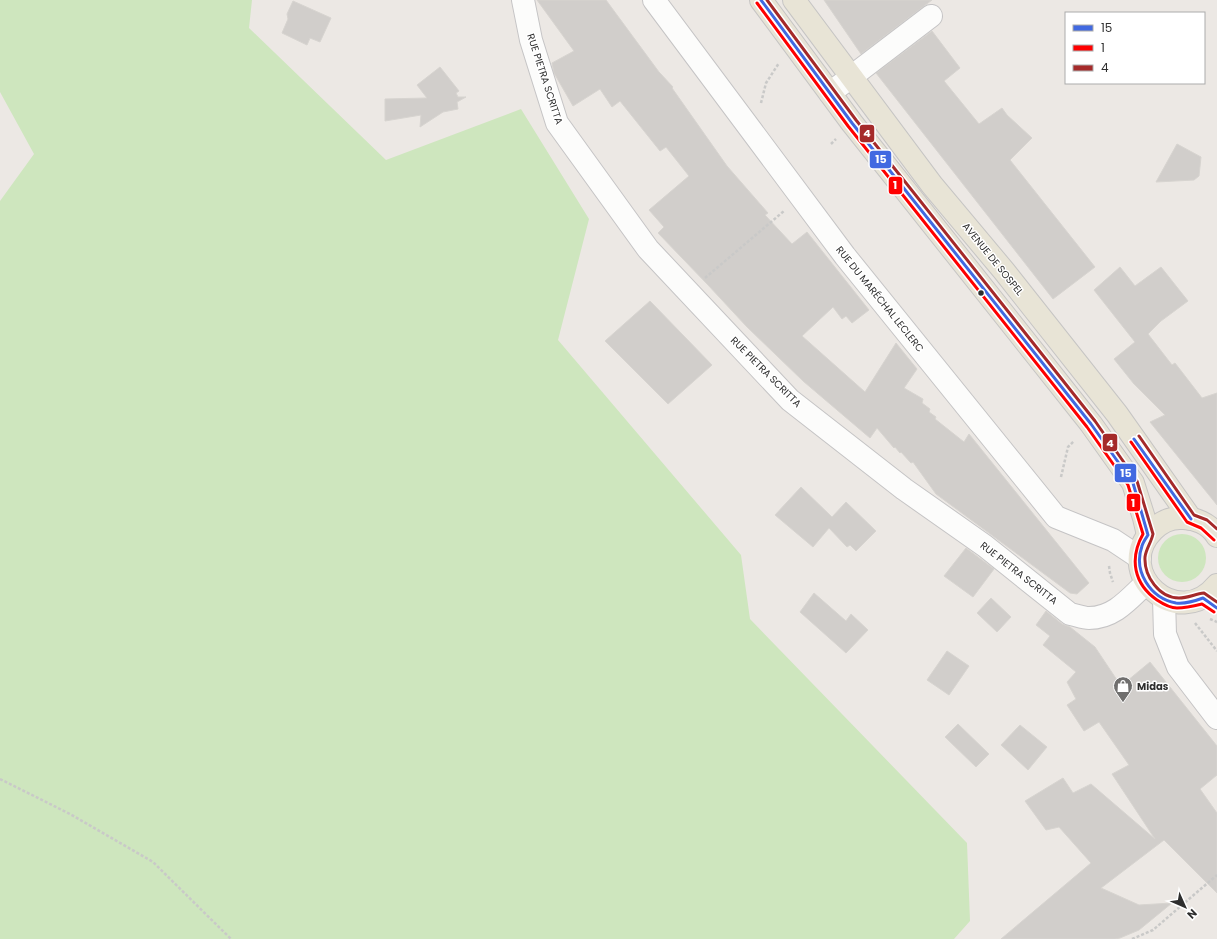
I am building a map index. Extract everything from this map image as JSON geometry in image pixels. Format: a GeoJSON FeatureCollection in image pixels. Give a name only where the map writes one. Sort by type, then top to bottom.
{"type":"FeatureCollection","features":[{"type":"Feature","properties":{"kind":"main road"},"geometry":{"type":"LineString","coordinates":[[761,0],[830,93],[1091,424],[1133,483],[1148,535]]}},
{"type":"Feature","properties":{"kind":"main road","name":"AVENUE DE SOSPEL"},"geometry":{"type":"LineString","coordinates":[[794,0],[932,185],[1004,271],[1117,414],[1192,518]]}},
{"type":"Feature","properties":{"kind":"main road"},"geometry":{"type":"LineString","coordinates":[[1212,597],[1190,602],[1176,603],[1164,599],[1154,592],[1146,583],[1141,571],[1140,558],[1142,546],[1148,535],[1157,526],[1168,520],[1192,518],[1204,524],[1215,532],[1217,536]]}},
{"type":"Feature","properties":{"kind":"street","name":"RUE PIETRA SCRITTA"},"geometry":{"type":"LineString","coordinates":[[523,0],[531,40],[557,123],[648,249],[790,400],[904,489],[985,546],[1070,614],[1088,618],[1103,617],[1118,610],[1146,583]]}},
{"type":"Feature","properties":{"kind":"street","name":"RUE DU MARÉCHAL LECLERC"},"geometry":{"type":"LineString","coordinates":[[654,0],[846,256],[1056,518],[1113,540],[1140,558]]}},
{"type":"Feature","properties":{"kind":"street"},"geometry":{"type":"LineString","coordinates":[[830,93],[931,16]]}},
{"type":"Feature","properties":{"kind":"street"},"geometry":{"type":"LineString","coordinates":[[1164,599],[1165,634],[1178,667],[1217,718]]}},
{"type":"Feature","properties":{"kind":"path"},"geometry":{"type":"LineString","coordinates":[[747,125],[761,105],[766,83],[783,58]]}},
{"type":"Feature","properties":{"kind":"path"},"geometry":{"type":"LineString","coordinates":[[688,292],[801,196]]}},
{"type":"Feature","properties":{"kind":"path"},"geometry":{"type":"LineString","coordinates":[[1061,477],[1068,447],[1079,436]]}},
{"type":"Feature","properties":{"kind":"path"},"geometry":{"type":"LineString","coordinates":[[1110,565],[1110,573],[1115,586]]}},
{"type":"Feature","properties":{"kind":"path"},"geometry":{"type":"LineString","coordinates":[[1195,623],[1217,651]]}},
{"type":"Feature","properties":{"kind":"path"},"geometry":{"type":"LineString","coordinates":[[0,780],[70,814],[153,862],[231,939]]}},
{"type":"Feature","properties":{"kind":"path"},"geometry":{"type":"LineString","coordinates":[[1132,939],[1153,930],[1217,875]]}},
{"type":"Feature","properties":{"kind":"green space"},"geometry":{"type":"Polygon","coordinates":[[[0,0],[252,0],[249,28],[386,160],[521,109],[589,219],[558,340],[741,555],[750,619],[967,843],[970,921],[954,939],[0,939],[0,201],[34,154],[0,92],[0,0]]]}},
{"type":"Feature","properties":{"kind":"green space"},"geometry":{"type":"Polygon","coordinates":[[[1177,534],[1187,534],[1199,541],[1206,553],[1206,563],[1199,575],[1187,582],[1177,582],[1169,578],[1162,571],[1158,563],[1158,553],[1162,545],[1169,538],[1177,534]]]}},
{"type":"Feature","properties":{"kind":"building"},"geometry":{"type":"Polygon","coordinates":[[[537,0],[606,0],[659,72],[673,87],[672,88],[727,166],[768,213],[765,215],[792,244],[807,232],[869,310],[852,323],[846,316],[842,319],[833,307],[802,336],[865,392],[896,343],[917,369],[904,388],[923,399],[922,403],[930,409],[929,412],[936,417],[935,419],[964,442],[969,434],[1089,583],[1077,594],[1070,593],[936,494],[913,462],[911,463],[901,452],[900,453],[895,447],[894,448],[877,428],[870,438],[803,381],[747,327],[658,233],[664,227],[649,210],[689,176],[666,147],[660,151],[620,101],[612,107],[600,89],[573,106],[554,73],[552,63],[574,51],[537,0]]]}},
{"type":"Feature","properties":{"kind":"building"},"geometry":{"type":"Polygon","coordinates":[[[824,0],[932,0],[861,54],[824,0]]]}},
{"type":"Feature","properties":{"kind":"building"},"geometry":{"type":"Polygon","coordinates":[[[293,1],[331,18],[320,42],[310,38],[307,45],[282,33],[288,19],[287,14],[293,1]]]}},
{"type":"Feature","properties":{"kind":"building"},"geometry":{"type":"Polygon","coordinates":[[[932,31],[960,68],[944,81],[979,124],[1002,108],[1007,115],[1032,138],[1010,160],[1095,267],[1053,299],[876,73],[932,31]]]}},
{"type":"Feature","properties":{"kind":"building"},"geometry":{"type":"Polygon","coordinates":[[[440,67],[459,91],[456,93],[458,97],[466,97],[457,102],[458,109],[443,112],[420,127],[421,115],[385,121],[385,99],[427,98],[417,85],[440,67]]]}},
{"type":"Feature","properties":{"kind":"building"},"geometry":{"type":"Polygon","coordinates":[[[1177,144],[1201,157],[1199,176],[1194,180],[1156,182],[1177,144]]]}},
{"type":"Feature","properties":{"kind":"building"},"geometry":{"type":"Polygon","coordinates":[[[1120,267],[1135,286],[1161,267],[1188,301],[1161,321],[1148,334],[1172,365],[1175,363],[1202,398],[1217,393],[1217,505],[1150,422],[1165,415],[1134,384],[1114,359],[1135,342],[1094,290],[1120,267]]]}},
{"type":"Feature","properties":{"kind":"building"},"geometry":{"type":"Polygon","coordinates":[[[650,301],[712,365],[668,404],[605,341],[650,301]]]}},
{"type":"Feature","properties":{"kind":"building"},"geometry":{"type":"Polygon","coordinates":[[[801,487],[832,517],[846,502],[876,531],[856,551],[850,545],[847,547],[829,528],[813,547],[775,515],[801,487]]]}},
{"type":"Feature","properties":{"kind":"building"},"geometry":{"type":"Polygon","coordinates":[[[966,548],[994,569],[973,597],[944,576],[966,548]]]}},
{"type":"Feature","properties":{"kind":"building"},"geometry":{"type":"Polygon","coordinates":[[[814,593],[846,621],[851,614],[868,630],[846,653],[800,612],[814,593]]]}},
{"type":"Feature","properties":{"kind":"building"},"geometry":{"type":"Polygon","coordinates":[[[991,598],[1011,617],[997,632],[977,613],[991,598]]]}},
{"type":"Feature","properties":{"kind":"building"},"geometry":{"type":"Polygon","coordinates":[[[1046,611],[1062,624],[1070,627],[1095,647],[1121,686],[1150,662],[1217,746],[1217,775],[1200,789],[1217,813],[1217,893],[1164,840],[1101,888],[1139,905],[1172,903],[1139,930],[1120,938],[1001,939],[1091,863],[1059,827],[1046,830],[1025,801],[1063,778],[1073,793],[1091,784],[1155,839],[1112,774],[1129,765],[1099,722],[1084,731],[1067,705],[1076,699],[1067,682],[1076,672],[1043,645],[1050,636],[1036,625],[1046,611]]]}},
{"type":"Feature","properties":{"kind":"building"},"geometry":{"type":"Polygon","coordinates":[[[947,651],[969,666],[949,695],[927,680],[947,651]]]}},
{"type":"Feature","properties":{"kind":"building"},"geometry":{"type":"Polygon","coordinates":[[[958,724],[989,754],[976,767],[945,737],[958,724]]]}},
{"type":"Feature","properties":{"kind":"building"},"geometry":{"type":"Polygon","coordinates":[[[1020,725],[1047,747],[1028,770],[1001,745],[1020,725]]]}},
{"type":"Feature","properties":{"kind":"transit line","name":"15"},"geometry":{"type":"LineString","coordinates":[[761,0],[852,123],[1091,424],[1133,483],[1148,535],[1142,545],[1140,565],[1142,574],[1151,589],[1158,596],[1176,603],[1183,603],[1203,598],[1217,608]]}},
{"type":"Feature","properties":{"kind":"transit line","name":"4"},"geometry":{"type":"LineString","coordinates":[[767,0],[856,120],[1095,421],[1137,481],[1153,534],[1146,551],[1145,564],[1154,585],[1159,590],[1172,597],[1182,598],[1204,593],[1217,602]]}},
{"type":"Feature","properties":{"kind":"transit line","name":"1"},"geometry":{"type":"LineString","coordinates":[[757,3],[848,126],[1087,427],[1128,485],[1143,534],[1136,553],[1136,570],[1139,579],[1149,594],[1170,607],[1180,608],[1202,604],[1214,612]]}},
{"type":"Feature","properties":{"kind":"transit line","name":"4"},"geometry":{"type":"LineString","coordinates":[[1139,436],[1194,515],[1207,520],[1217,529]]}},
{"type":"Feature","properties":{"kind":"transit line","name":"15"},"geometry":{"type":"LineString","coordinates":[[1134,439],[1191,519]]}},
{"type":"Feature","properties":{"kind":"transit line","name":"1"},"geometry":{"type":"LineString","coordinates":[[1131,442],[1187,522],[1201,528],[1214,540]]}},
{"type":"Feature","properties":{"kind":"place","name":"Midas"},"geometry":{"type":"Point","coordinates":[1123,703]}}]}
